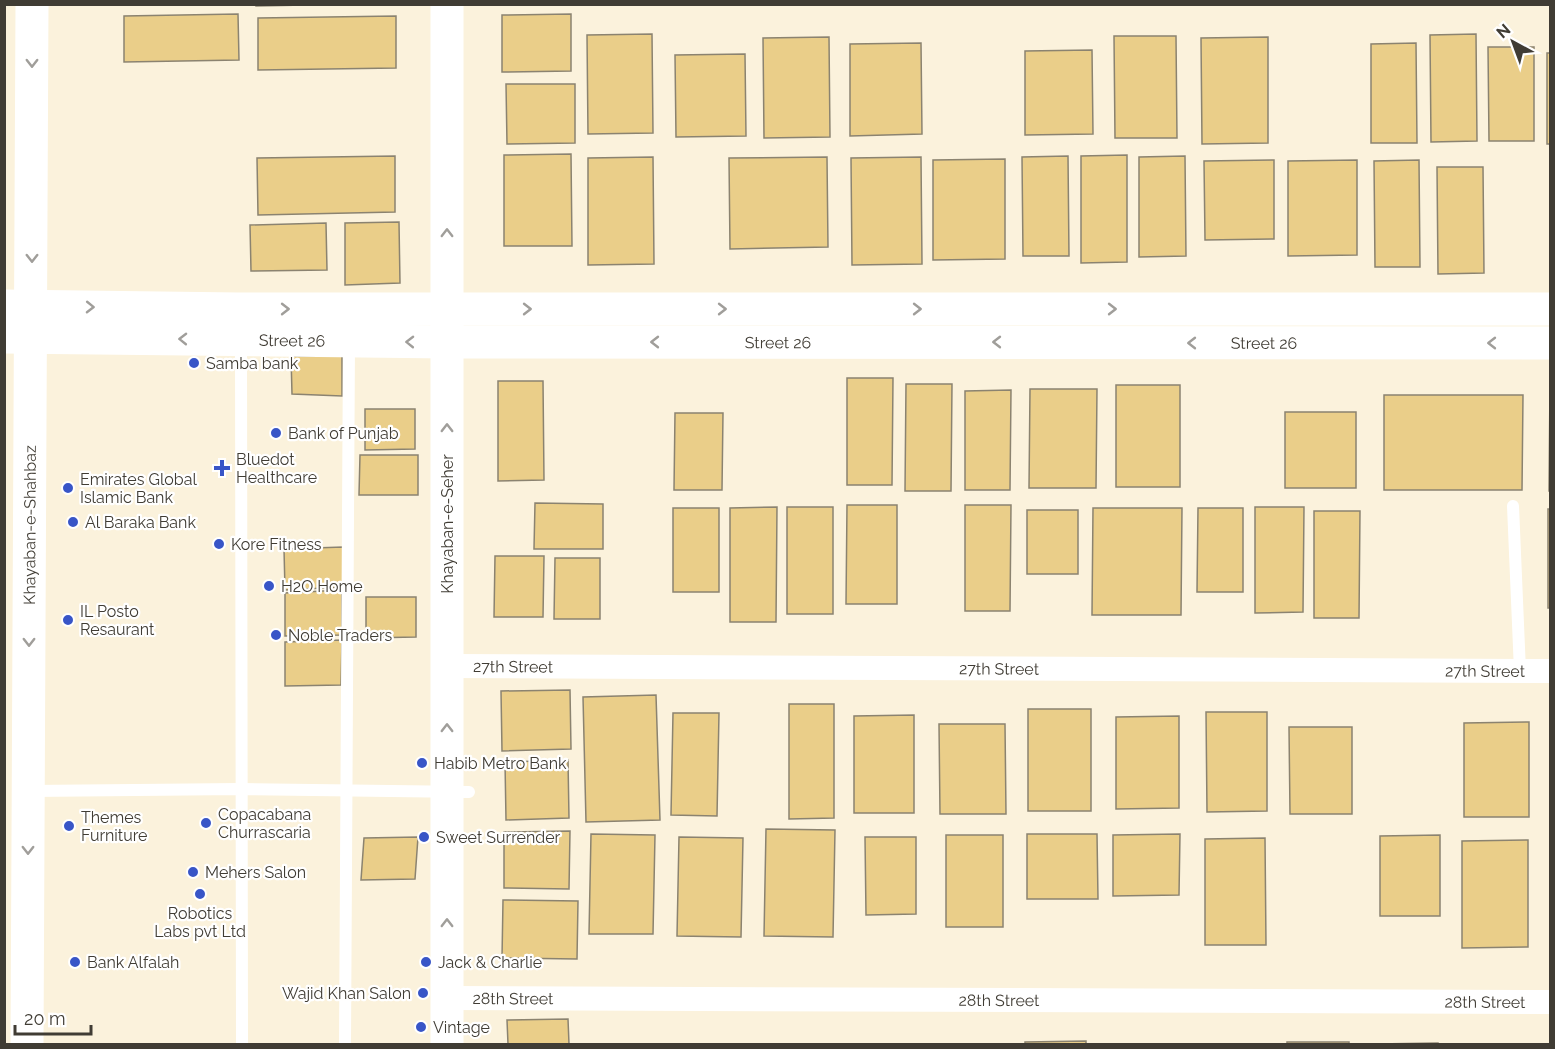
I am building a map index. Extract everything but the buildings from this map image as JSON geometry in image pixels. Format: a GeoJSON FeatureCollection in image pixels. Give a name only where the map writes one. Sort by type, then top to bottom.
{"type":"FeatureCollection","features":[{"type":"Feature","properties":{"kind":"main road","name":"Khayaban-e-Shahbaz"},"geometry":{"type":"LineString","coordinates":[[27,1044],[28,791],[18,321],[32,4]]}},
{"type":"Feature","properties":{"kind":"main road","name":"Khayaban-e-Seher"},"geometry":{"type":"LineString","coordinates":[[447,4],[458,342],[458,998],[447,1044]]}},
{"type":"Feature","properties":{"kind":"main road","name":"Khayaban-e-Seher"},"geometry":{"type":"LineString","coordinates":[[457,309],[468,4]]}},
{"type":"Feature","properties":{"kind":"main road","name":"Street 26"},"geometry":{"type":"LineString","coordinates":[[18,321],[240,324],[457,309],[1551,309]]}},
{"type":"Feature","properties":{"kind":"main road","name":"Street 26"},"geometry":{"type":"LineString","coordinates":[[240,324],[349,341],[1551,343]]}},
{"type":"Feature","properties":{"kind":"main road","name":"Khayaban-e-Seher"},"geometry":{"type":"LineString","coordinates":[[458,998],[470,1044]]}},
{"type":"Feature","properties":{"kind":"street","name":"27th Street"},"geometry":{"type":"LineString","coordinates":[[458,667],[1551,671]]}},
{"type":"Feature","properties":{"kind":"street","name":"28th Street"},"geometry":{"type":"LineString","coordinates":[[458,998],[1551,1002]]}},
{"type":"Feature","properties":{"kind":"lane"},"geometry":{"type":"LineString","coordinates":[[240,324],[242,1044]]}},
{"type":"Feature","properties":{"kind":"lane"},"geometry":{"type":"LineString","coordinates":[[345,1044],[349,341]]}},
{"type":"Feature","properties":{"kind":"lane"},"geometry":{"type":"LineString","coordinates":[[1514,506],[1520,671]]}},
{"type":"Feature","properties":{"kind":"lane"},"geometry":{"type":"LineString","coordinates":[[28,791],[242,789],[458,792]]}},
{"type":"Feature","properties":{"kind":"place","name":"Samba bank"},"geometry":{"type":"Point","coordinates":[194,363]}},
{"type":"Feature","properties":{"kind":"place","name":"Bank of Punjab"},"geometry":{"type":"Point","coordinates":[276,433]}},
{"type":"Feature","properties":{"kind":"place","name":"Bluedot Healthcare"},"geometry":{"type":"Point","coordinates":[222,468]}},
{"type":"Feature","properties":{"kind":"place","name":"Emirates Global Islamic Bank"},"geometry":{"type":"Point","coordinates":[68,488]}},
{"type":"Feature","properties":{"kind":"place","name":"Al Baraka Bank"},"geometry":{"type":"Point","coordinates":[73,522]}},
{"type":"Feature","properties":{"kind":"place","name":"Kore Fitness"},"geometry":{"type":"Point","coordinates":[219,544]}},
{"type":"Feature","properties":{"kind":"place","name":"H2O Home"},"geometry":{"type":"Point","coordinates":[269,586]}},
{"type":"Feature","properties":{"kind":"place","name":"IL Posto Resaurant"},"geometry":{"type":"Point","coordinates":[68,620]}},
{"type":"Feature","properties":{"kind":"place","name":"Noble Traders"},"geometry":{"type":"Point","coordinates":[276,635]}},
{"type":"Feature","properties":{"kind":"place","name":"Habib Metro Bank"},"geometry":{"type":"Point","coordinates":[422,763]}},
{"type":"Feature","properties":{"kind":"place","name":"Copacabana Churrascaria"},"geometry":{"type":"Point","coordinates":[206,823]}},
{"type":"Feature","properties":{"kind":"place","name":"Themes Furniture"},"geometry":{"type":"Point","coordinates":[69,826]}},
{"type":"Feature","properties":{"kind":"place","name":"Sweet Surrender"},"geometry":{"type":"Point","coordinates":[424,837]}},
{"type":"Feature","properties":{"kind":"place","name":"Mehers Salon"},"geometry":{"type":"Point","coordinates":[193,872]}},
{"type":"Feature","properties":{"kind":"place","name":"Robotics Labs pvt Ltd"},"geometry":{"type":"Point","coordinates":[200,894]}},
{"type":"Feature","properties":{"kind":"place","name":"Bank Alfalah"},"geometry":{"type":"Point","coordinates":[75,962]}},
{"type":"Feature","properties":{"kind":"place","name":"Jack & Charlie"},"geometry":{"type":"Point","coordinates":[426,962]}},
{"type":"Feature","properties":{"kind":"place","name":"Wajid Khan Salon"},"geometry":{"type":"Point","coordinates":[423,993]}},
{"type":"Feature","properties":{"kind":"place","name":"Vintage"},"geometry":{"type":"Point","coordinates":[421,1027]}}]}
